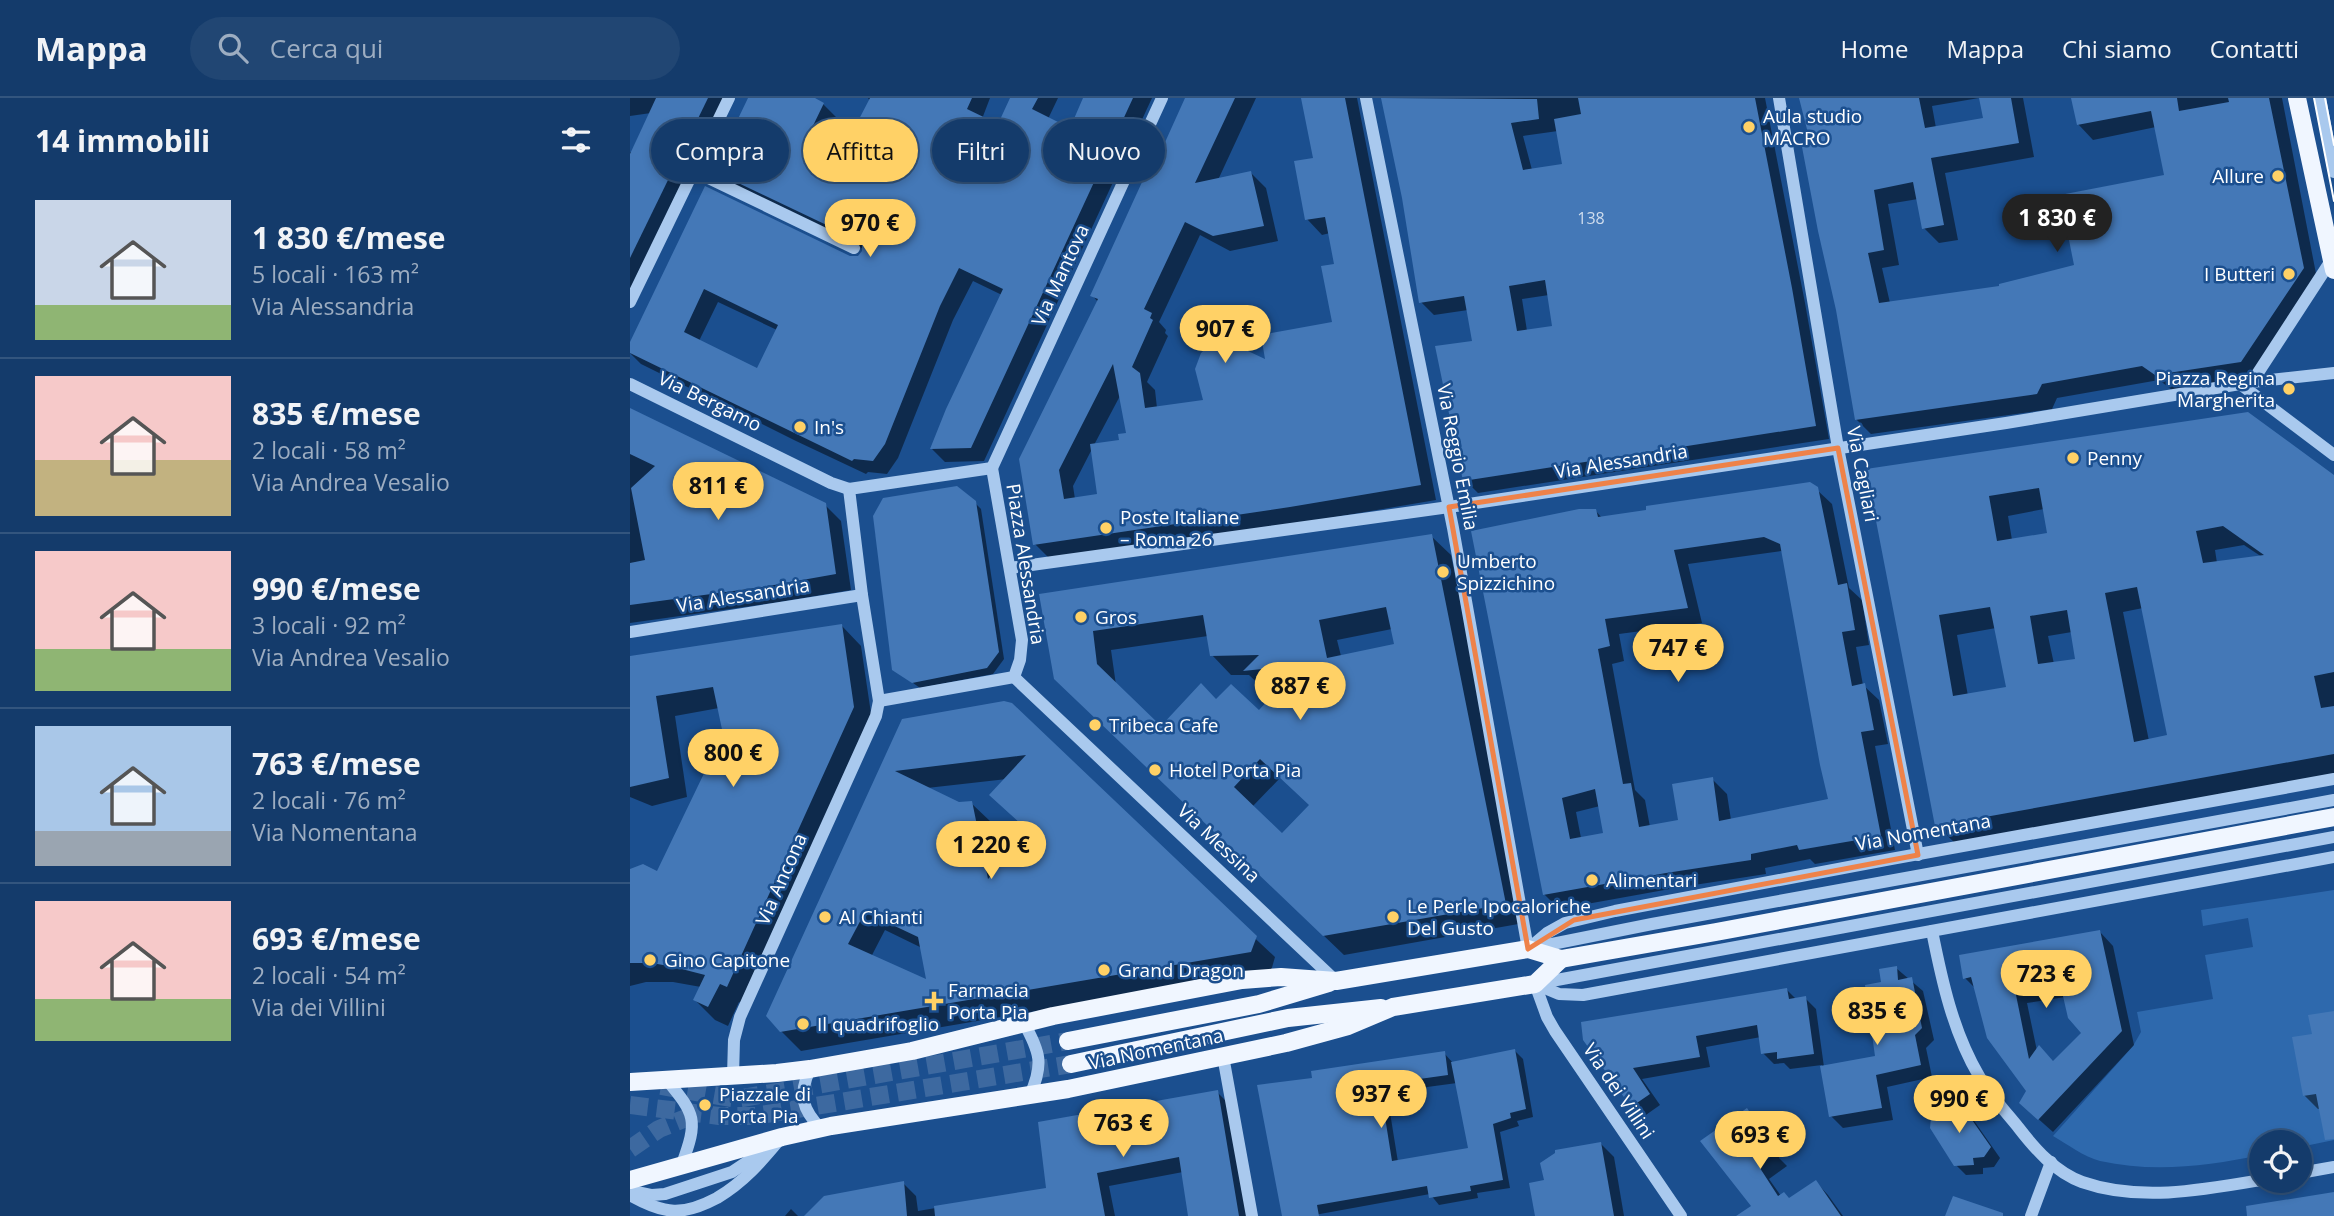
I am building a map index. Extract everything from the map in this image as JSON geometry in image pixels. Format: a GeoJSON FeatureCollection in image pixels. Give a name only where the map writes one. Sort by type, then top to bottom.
{"type":"FeatureCollection","features":[{"type":"Feature","properties":{"kind":"main road"},"geometry":{"type":"LineString","coordinates":[[2297,98],[2333,264]]}},
{"type":"Feature","properties":{"kind":"main road","name":"Via Nomentana"},"geometry":{"type":"LineString","coordinates":[[733,1076],[810,1069],[912,1051],[1024,1023],[1242,980],[1281,977],[1336,981],[1528,949],[1561,959],[2334,817]]}},
{"type":"Feature","properties":{"kind":"main road"},"geometry":{"type":"LineString","coordinates":[[1535,984],[1561,959]]}},
{"type":"Feature","properties":{"kind":"main road"},"geometry":{"type":"LineString","coordinates":[[1068,1041],[1259,1004],[1336,981]]}},
{"type":"Feature","properties":{"kind":"main road","name":"Via Nomentana"},"geometry":{"type":"LineString","coordinates":[[782,1137],[1030,1096],[1332,1031],[1392,1007],[1535,984]]}},
{"type":"Feature","properties":{"kind":"main road"},"geometry":{"type":"LineString","coordinates":[[1071,1064],[1288,1018],[1392,1007]]}},
{"type":"Feature","properties":{"kind":"main road"},"geometry":{"type":"LineString","coordinates":[[631,1082],[733,1076]]}},
{"type":"Feature","properties":{"kind":"main road"},"geometry":{"type":"LineString","coordinates":[[632,1183],[682,1164],[782,1137]]}},
{"type":"Feature","properties":{"kind":"street"},"geometry":{"type":"LineString","coordinates":[[719,119],[729,98]]}},
{"type":"Feature","properties":{"kind":"street","name":"Via Mantova"},"geometry":{"type":"LineString","coordinates":[[992,468],[1162,98]]}},
{"type":"Feature","properties":{"kind":"street","name":"Via Reggio Emilia"},"geometry":{"type":"LineString","coordinates":[[1366,98],[1449,508],[1528,949]]}},
{"type":"Feature","properties":{"kind":"street","name":"Via Cagliari"},"geometry":{"type":"LineString","coordinates":[[1779,98],[1838,448],[1918,855]]}},
{"type":"Feature","properties":{"kind":"street"},"geometry":{"type":"LineString","coordinates":[[2320,98],[2334,172]]}},
{"type":"Feature","properties":{"kind":"street"},"geometry":{"type":"LineString","coordinates":[[630,302],[688,182]]}},
{"type":"Feature","properties":{"kind":"street"},"geometry":{"type":"LineString","coordinates":[[719,182],[855,248]]}},
{"type":"Feature","properties":{"kind":"street"},"geometry":{"type":"LineString","coordinates":[[2243,383],[2333,264]]}},
{"type":"Feature","properties":{"kind":"street"},"geometry":{"type":"LineString","coordinates":[[2243,383],[2334,373]]}},
{"type":"Feature","properties":{"kind":"street","name":"Via Bergamo"},"geometry":{"type":"LineString","coordinates":[[630,383],[831,483],[849,489]]}},
{"type":"Feature","properties":{"kind":"street"},"geometry":{"type":"LineString","coordinates":[[2243,383],[2334,455]]}},
{"type":"Feature","properties":{"kind":"street","name":"Via Alessandria"},"geometry":{"type":"LineString","coordinates":[[1010,568],[1449,508],[2006,423],[2243,383]]}},
{"type":"Feature","properties":{"kind":"street","name":"Piazza Alessandria"},"geometry":{"type":"LineString","coordinates":[[849,489],[992,468],[1022,640],[1020,660],[1014,677]]}},
{"type":"Feature","properties":{"kind":"street"},"geometry":{"type":"LineString","coordinates":[[849,489],[862,596],[879,701],[1014,677]]}},
{"type":"Feature","properties":{"kind":"street","name":"Via Alessandria"},"geometry":{"type":"LineString","coordinates":[[630,632],[862,596]]}},
{"type":"Feature","properties":{"kind":"street","name":"Via Messina"},"geometry":{"type":"LineString","coordinates":[[1014,677],[1336,981]]}},
{"type":"Feature","properties":{"kind":"street","name":"Via Ancona"},"geometry":{"type":"LineString","coordinates":[[733,1076],[734,1040],[740,1017],[876,716],[879,701]]}},
{"type":"Feature","properties":{"kind":"street","name":"Via Nomentana"},"geometry":{"type":"LineString","coordinates":[[1528,949],[1546,933],[1574,920],[2334,779]]}},
{"type":"Feature","properties":{"kind":"street","name":"Via Nomentana"},"geometry":{"type":"LineString","coordinates":[[1528,949],[2334,800]]}},
{"type":"Feature","properties":{"kind":"street","name":"Via Nomentana"},"geometry":{"type":"LineString","coordinates":[[1535,984],[2334,837]]}},
{"type":"Feature","properties":{"kind":"street","name":"Via Nomentana"},"geometry":{"type":"LineString","coordinates":[[1535,984],[1559,994],[1583,995],[2334,857]]}},
{"type":"Feature","properties":{"kind":"street"},"geometry":{"type":"LineString","coordinates":[[1932,930],[1950,1007],[1967,1053],[1998,1102],[2051,1163],[2082,1182],[2118,1190],[2174,1191],[2249,1182]]}},
{"type":"Feature","properties":{"kind":"street","name":"Via dei Villini"},"geometry":{"type":"LineString","coordinates":[[1535,984],[1551,1025],[1681,1216]]}},
{"type":"Feature","properties":{"kind":"street"},"geometry":{"type":"LineString","coordinates":[[1024,1023],[1039,1056],[1038,1074],[1030,1096]]}},
{"type":"Feature","properties":{"kind":"street"},"geometry":{"type":"LineString","coordinates":[[1223,1056],[1252,1216]]}},
{"type":"Feature","properties":{"kind":"street"},"geometry":{"type":"LineString","coordinates":[[810,1069],[804,1090],[804,1104],[821,1129]]}},
{"type":"Feature","properties":{"kind":"street"},"geometry":{"type":"LineString","coordinates":[[666,1079],[692,1117],[692,1133],[682,1164]]}},
{"type":"Feature","properties":{"kind":"street"},"geometry":{"type":"LineString","coordinates":[[632,1183],[671,1211],[697,1209],[733,1189],[752,1174],[782,1137]]}},
{"type":"Feature","properties":{"kind":"street"},"geometry":{"type":"LineString","coordinates":[[632,1183],[659,1195],[732,1172],[782,1137]]}},
{"type":"Feature","properties":{"kind":"street"},"geometry":{"type":"LineString","coordinates":[[2031,1216],[2051,1163]]}},
{"type":"Feature","properties":{"kind":"street"},"geometry":{"type":"LineString","coordinates":[[2312,1171],[2334,1167]]}},
{"type":"Feature","properties":{"kind":"highlighted area"},"geometry":{"type":"Polygon","coordinates":[[[1838,448],[1918,855],[1574,920],[1528,949],[1449,507],[1838,448]]]}},
{"type":"Feature","properties":{"kind":"shaded area"},"geometry":{"type":"Polygon","coordinates":[[[2334,890],[2334,1140],[2312,1145],[2312,1130],[2249,1130],[2249,1157],[2181,1167],[2140,1167],[2094,1159],[2053,1136],[2133,1046],[2141,1032],[2137,1012],[2213,999],[2205,955],[2253,947],[2248,918],[2203,926],[2201,910],[2334,890]]]}},
{"type":"Feature","properties":{"kind":"building"},"geometry":{"type":"Polygon","coordinates":[[[656,98],[708,98],[698,119],[651,119],[651,182],[667,182],[630,258],[630,154],[656,98]]]}},
{"type":"Feature","properties":{"kind":"building"},"geometry":{"type":"Polygon","coordinates":[[[748,98],[815,98],[824,103],[816,119],[803,119],[803,182],[918,182],[918,119],[859,119],[870,98],[972,98],[967,109],[988,119],[932,119],[932,182],[1029,182],[1029,119],[1000,119],[1010,98],[1038,98],[1032,109],[1052,119],[1043,119],[1043,182],[1094,182],[971,448],[930,449],[1003,289],[959,268],[940,306],[885,444],[873,461],[852,461],[630,353],[630,342],[705,186],[850,256],[858,256],[862,251],[862,244],[736,182],[789,182],[789,119],[738,119],[748,98]],[[704,289],[684,332],[757,368],[778,325],[704,289]]]}},
{"type":"Feature","properties":{"kind":"building"},"geometry":{"type":"Polygon","coordinates":[[[1083,98],[1133,98],[1123,119],[1074,119],[1083,98]]]}},
{"type":"Feature","properties":{"kind":"building"},"geometry":{"type":"Polygon","coordinates":[[[1185,98],[1235,98],[1195,183],[1251,171],[1264,226],[1213,236],[1185,222],[1144,309],[1152,313],[1150,318],[1153,320],[1132,367],[1140,373],[1145,408],[1203,400],[1195,369],[1201,353],[1211,344],[1233,344],[1265,359],[1261,335],[1332,322],[1321,266],[1334,264],[1325,217],[1305,220],[1294,161],[1313,158],[1301,98],[1345,98],[1421,485],[1033,545],[1019,459],[1098,299],[1090,296],[1142,182],[1165,182],[1165,142],[1185,98]],[[1113,364],[1059,470],[1064,499],[1097,494],[1090,444],[1119,440],[1118,434],[1126,433],[1113,364]]]}},
{"type":"Feature","properties":{"kind":"building"},"geometry":{"type":"Polygon","coordinates":[[[1381,98],[1537,99],[1539,119],[1511,123],[1523,170],[1562,164],[1554,119],[1581,114],[1578,98],[1755,98],[1816,426],[1463,481],[1435,346],[1472,341],[1464,296],[1419,303],[1402,198],[1381,98]],[[1545,280],[1509,286],[1517,331],[1552,326],[1545,280]]]}},
{"type":"Feature","properties":{"kind":"building"},"geometry":{"type":"Polygon","coordinates":[[[1799,98],[1919,98],[1925,128],[1983,118],[1979,98],[2011,98],[2019,143],[1931,158],[1944,225],[1922,229],[1913,182],[1874,190],[1884,250],[1868,253],[1879,303],[1999,286],[2074,265],[2060,195],[2164,175],[2151,111],[2077,125],[2071,98],[2177,98],[2179,111],[2229,102],[2228,98],[2269,98],[2304,268],[2241,362],[2155,375],[2142,366],[2042,384],[2037,394],[1855,420],[1836,310],[1802,147],[1811,145],[1799,98]]]}},
{"type":"Feature","properties":{"kind":"building"},"geometry":{"type":"Polygon","coordinates":[[[630,408],[826,503],[836,574],[630,605],[630,563],[645,560],[631,488],[655,466],[630,454],[630,408]]]}},
{"type":"Feature","properties":{"kind":"building"},"geometry":{"type":"Polygon","coordinates":[[[2248,412],[2334,475],[2334,672],[2314,676],[2321,708],[2334,706],[2334,754],[1935,826],[1866,469],[2248,412]],[[2039,488],[1989,496],[1997,541],[2047,533],[2039,488]],[[2223,526],[2196,531],[2203,563],[2264,555],[2223,526]],[[2137,587],[2105,593],[2134,742],[2167,735],[2137,587]],[[1990,607],[1939,615],[1953,696],[2006,687],[1990,607]],[[2067,610],[2030,616],[2038,664],[2075,659],[2067,610]]]}},
{"type":"Feature","properties":{"kind":"building"},"geometry":{"type":"Polygon","coordinates":[[[1810,482],[1818,487],[1838,585],[1847,583],[1855,630],[1842,632],[1852,686],[1865,683],[1874,730],[1861,732],[1881,836],[1799,850],[1797,845],[1751,854],[1751,860],[1543,895],[1471,531],[1579,509],[1596,509],[1598,517],[1646,510],[1646,506],[1810,482]],[[1764,537],[1674,550],[1688,608],[1605,619],[1610,646],[1598,649],[1623,784],[1631,783],[1639,827],[1678,820],[1672,784],[1713,777],[1719,821],[1828,799],[1780,544],[1764,537]],[[1595,789],[1562,798],[1570,839],[1603,833],[1595,789]]]}},
{"type":"Feature","properties":{"kind":"building"},"geometry":{"type":"Polygon","coordinates":[[[957,486],[976,501],[999,652],[987,668],[912,683],[892,670],[873,516],[883,498],[957,486]]]}},
{"type":"Feature","properties":{"kind":"building"},"geometry":{"type":"Polygon","coordinates":[[[1432,534],[1506,904],[1323,936],[1054,679],[1039,594],[1432,534]],[[1386,607],[1319,620],[1327,658],[1394,644],[1386,607]],[[1203,615],[1093,631],[1097,664],[1161,726],[1201,683],[1216,699],[1231,684],[1259,710],[1300,665],[1243,671],[1259,655],[1210,656],[1203,615]],[[1260,759],[1234,787],[1282,833],[1309,805],[1260,759]]]}},
{"type":"Feature","properties":{"kind":"building"},"geometry":{"type":"Polygon","coordinates":[[[842,624],[854,707],[727,987],[720,984],[708,1007],[693,1000],[705,975],[652,963],[630,963],[630,869],[643,864],[657,871],[723,734],[713,687],[656,696],[669,778],[630,787],[630,656],[842,624]]]}},
{"type":"Feature","properties":{"kind":"building"},"geometry":{"type":"Polygon","coordinates":[[[1004,701],[1012,703],[1257,936],[1251,952],[780,1032],[766,1016],[902,719],[1004,701]],[[1026,755],[895,771],[959,802],[972,801],[988,879],[1031,833],[989,795],[1026,755]],[[865,912],[848,944],[926,979],[918,937],[865,912]]]}},
{"type":"Feature","properties":{"kind":"building"},"geometry":{"type":"Polygon","coordinates":[[[2100,930],[2122,1031],[2038,1120],[2019,1103],[2026,1091],[1987,1038],[1971,977],[1963,979],[1959,955],[2100,930]],[[2060,983],[2015,990],[2029,1059],[2039,1045],[2053,1061],[2081,1033],[2068,1018],[2060,983]]]}},
{"type":"Feature","properties":{"kind":"building"},"geometry":{"type":"Polygon","coordinates":[[[1897,966],[1898,980],[1912,977],[1922,1028],[1915,1035],[1921,1065],[1876,1075],[1882,1108],[1829,1117],[1820,1066],[1875,1056],[1865,985],[1881,982],[1879,969],[1897,966]]]}},
{"type":"Feature","properties":{"kind":"building"},"geometry":{"type":"Polygon","coordinates":[[[1787,988],[1789,999],[1806,996],[1814,1054],[1777,1059],[1777,1052],[1761,1054],[1757,1025],[1696,1036],[1700,1057],[1633,1068],[1650,1094],[1631,1107],[1583,1040],[1581,1022],[1787,988]]]}},
{"type":"Feature","properties":{"kind":"building"},"geometry":{"type":"Polygon","coordinates":[[[2334,1011],[2334,1139],[2325,1140],[2316,1094],[2303,1096],[2292,1037],[2312,1034],[2308,1015],[2334,1011]]]}},
{"type":"Feature","properties":{"kind":"building"},"geometry":{"type":"Polygon","coordinates":[[[1515,1049],[1526,1109],[1510,1113],[1511,1118],[1493,1124],[1503,1180],[1470,1186],[1471,1191],[1429,1198],[1427,1186],[1317,1205],[1319,1216],[1282,1216],[1257,1085],[1312,1078],[1311,1071],[1445,1051],[1448,1075],[1398,1082],[1400,1089],[1381,1092],[1392,1161],[1468,1148],[1451,1062],[1515,1049]]]}},
{"type":"Feature","properties":{"kind":"building"},"geometry":{"type":"Polygon","coordinates":[[[1218,1090],[1239,1216],[1188,1216],[1179,1157],[1097,1173],[1105,1216],[935,1216],[934,1206],[1046,1188],[1038,1122],[1218,1090]]]}},
{"type":"Feature","properties":{"kind":"building"},"geometry":{"type":"Polygon","coordinates":[[[1958,1100],[1991,1147],[1984,1157],[1973,1158],[1974,1165],[1954,1166],[1930,1128],[1931,1117],[1958,1100]]]}},
{"type":"Feature","properties":{"kind":"building"},"geometry":{"type":"Polygon","coordinates":[[[1747,1108],[1758,1125],[1762,1120],[1769,1134],[1767,1145],[1776,1153],[1758,1165],[1778,1196],[1784,1192],[1789,1198],[1816,1180],[1841,1216],[1736,1216],[1751,1206],[1700,1141],[1747,1108]]]}},
{"type":"Feature","properties":{"kind":"building"},"geometry":{"type":"Polygon","coordinates":[[[1601,1142],[1614,1216],[1535,1216],[1529,1183],[1544,1180],[1540,1163],[1555,1153],[1555,1150],[1601,1142]]]}},
{"type":"Feature","properties":{"kind":"building"},"geometry":{"type":"Polygon","coordinates":[[[904,1181],[907,1216],[804,1216],[824,1196],[904,1181]]]}},
{"type":"Feature","properties":{"kind":"building"},"geometry":{"type":"Polygon","coordinates":[[[2334,1192],[2334,1216],[2247,1216],[2246,1206],[2334,1192]]]}},
{"type":"Feature","properties":{"kind":"building"},"geometry":{"type":"Polygon","coordinates":[[[1953,1196],[2003,1213],[2003,1216],[1945,1216],[1953,1196]]]}},
{"type":"Feature","properties":{"kind":"tunnel"},"geometry":{"type":"LineString","coordinates":[[661,1086],[737,1099],[1068,1041]]}},
{"type":"Feature","properties":{"kind":"tunnel"},"geometry":{"type":"LineString","coordinates":[[630,1105],[719,1116],[755,1116],[1071,1064]]}},
{"type":"Feature","properties":{"kind":"tunnel"},"geometry":{"type":"LineString","coordinates":[[630,1149],[659,1129],[691,1116]]}},
{"type":"Feature","properties":{"kind":"tram line"},"geometry":{"type":"LineString","coordinates":[[2314,98],[2334,201]]}},
{"type":"Feature","properties":{"kind":"tram line"},"geometry":{"type":"LineString","coordinates":[[2325,98],[2334,145]]}},
{"type":"Feature","properties":{"kind":"place","name":"Aula studio MACRO"},"geometry":{"type":"Point","coordinates":[1749,127]}},
{"type":"Feature","properties":{"kind":"place","name":"Allure"},"geometry":{"type":"Point","coordinates":[2278,176]}},
{"type":"Feature","properties":{"kind":"place","name":"I Butteri"},"geometry":{"type":"Point","coordinates":[2289,274]}},
{"type":"Feature","properties":{"kind":"place","name":"Piazza Regina Margherita"},"geometry":{"type":"Point","coordinates":[2289,389]}},
{"type":"Feature","properties":{"kind":"place","name":"In's"},"geometry":{"type":"Point","coordinates":[800,427]}},
{"type":"Feature","properties":{"kind":"place","name":"Penny"},"geometry":{"type":"Point","coordinates":[2073,458]}},
{"type":"Feature","properties":{"kind":"place","name":"Poste Italiane – Roma 26"},"geometry":{"type":"Point","coordinates":[1106,528]}},
{"type":"Feature","properties":{"kind":"place","name":"Umberto Spizzichino"},"geometry":{"type":"Point","coordinates":[1443,572]}},
{"type":"Feature","properties":{"kind":"place","name":"Gros"},"geometry":{"type":"Point","coordinates":[1081,617]}},
{"type":"Feature","properties":{"kind":"place","name":"Tribeca Cafe"},"geometry":{"type":"Point","coordinates":[1095,725]}},
{"type":"Feature","properties":{"kind":"place","name":"Hotel Porta Pia"},"geometry":{"type":"Point","coordinates":[1155,770]}},
{"type":"Feature","properties":{"kind":"place","name":"Alimentari"},"geometry":{"type":"Point","coordinates":[1592,880]}},
{"type":"Feature","properties":{"kind":"place","name":"Al Chianti"},"geometry":{"type":"Point","coordinates":[825,917]}},
{"type":"Feature","properties":{"kind":"place","name":"Le Perle Ipocaloriche Del Gusto"},"geometry":{"type":"Point","coordinates":[1393,917]}},
{"type":"Feature","properties":{"kind":"place","name":"Gino Capitone"},"geometry":{"type":"Point","coordinates":[650,960]}},
{"type":"Feature","properties":{"kind":"place","name":"Grand Dragon"},"geometry":{"type":"Point","coordinates":[1104,970]}},
{"type":"Feature","properties":{"kind":"place","name":"Farmacia Porta Pia"},"geometry":{"type":"Point","coordinates":[934,1001]}},
{"type":"Feature","properties":{"kind":"place","name":"Il quadrifoglio"},"geometry":{"type":"Point","coordinates":[803,1024]}},
{"type":"Feature","properties":{"kind":"place","name":"Piazzale di Porta Pia"},"geometry":{"type":"Point","coordinates":[705,1105]}}]}
